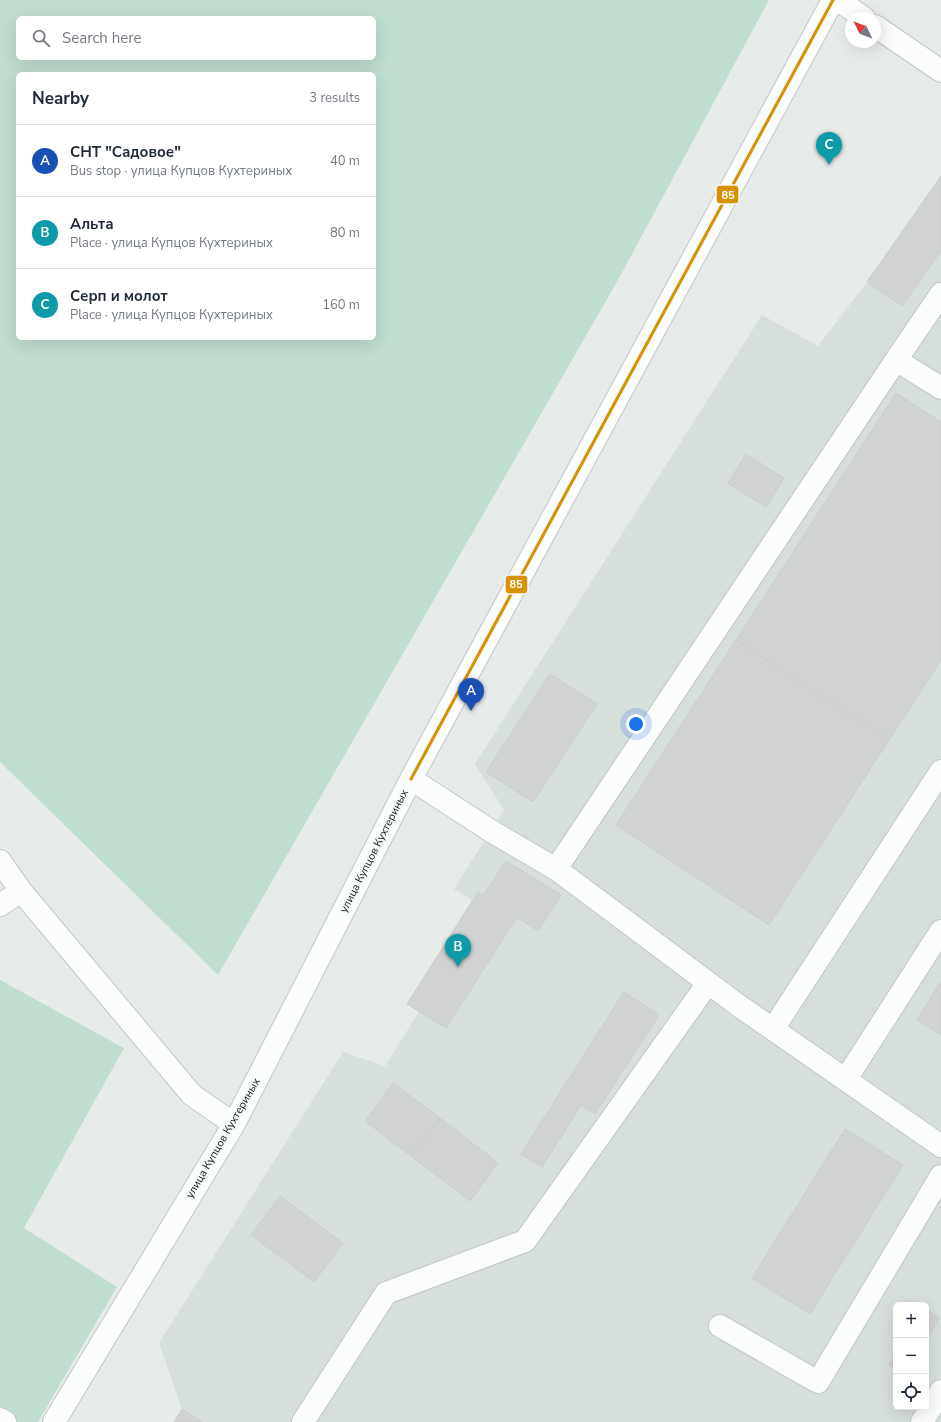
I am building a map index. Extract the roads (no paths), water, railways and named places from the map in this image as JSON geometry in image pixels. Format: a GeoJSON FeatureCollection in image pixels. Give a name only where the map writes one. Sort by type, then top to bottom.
{"type":"FeatureCollection","features":[{"type":"Feature","properties":{"kind":"street","name":"улица Купцов Кухтериных"},"geometry":{"type":"LineString","coordinates":[[54,1422],[234,1124],[411,779],[833,0]]}},
{"type":"Feature","properties":{"kind":"street"},"geometry":{"type":"LineString","coordinates":[[838,0],[855,12]]}},
{"type":"Feature","properties":{"kind":"street"},"geometry":{"type":"LineString","coordinates":[[881,30],[941,71]]}},
{"type":"Feature","properties":{"kind":"street"},"geometry":{"type":"LineString","coordinates":[[556,869],[941,294]]}},
{"type":"Feature","properties":{"kind":"street"},"geometry":{"type":"LineString","coordinates":[[896,360],[941,388]]}},
{"type":"Feature","properties":{"kind":"street"},"geometry":{"type":"LineString","coordinates":[[774,1029],[941,771]]}},
{"type":"Feature","properties":{"kind":"street"},"geometry":{"type":"LineString","coordinates":[[411,779],[556,869],[708,983],[941,1146]]}},
{"type":"Feature","properties":{"kind":"street"},"geometry":{"type":"LineString","coordinates":[[0,861],[21,891],[192,1095],[234,1124]]}},
{"type":"Feature","properties":{"kind":"street"},"geometry":{"type":"LineString","coordinates":[[0,904],[21,891]]}},
{"type":"Feature","properties":{"kind":"street"},"geometry":{"type":"LineString","coordinates":[[846,1080],[941,931]]}},
{"type":"Feature","properties":{"kind":"street"},"geometry":{"type":"LineString","coordinates":[[303,1422],[386,1293],[525,1241],[708,983]]}},
{"type":"Feature","properties":{"kind":"street"},"geometry":{"type":"LineString","coordinates":[[720,1326],[818,1382],[941,1176]]}},
{"type":"Feature","properties":{"kind":"street"},"geometry":{"type":"LineString","coordinates":[[922,1422],[941,1391]]}},
{"type":"Feature","properties":{"kind":"street"},"geometry":{"type":"LineString","coordinates":[[0,1419],[5,1422]]}},
{"type":"Feature","properties":{"kind":"place","name":"Серп и молот"},"geometry":{"type":"Point","coordinates":[829,165]}},
{"type":"Feature","properties":{"kind":"place","name":"СНТ \"Садовое\""},"geometry":{"type":"Point","coordinates":[471,711]}},
{"type":"Feature","properties":{"kind":"place","name":"Альта"},"geometry":{"type":"Point","coordinates":[458,967]}}]}
